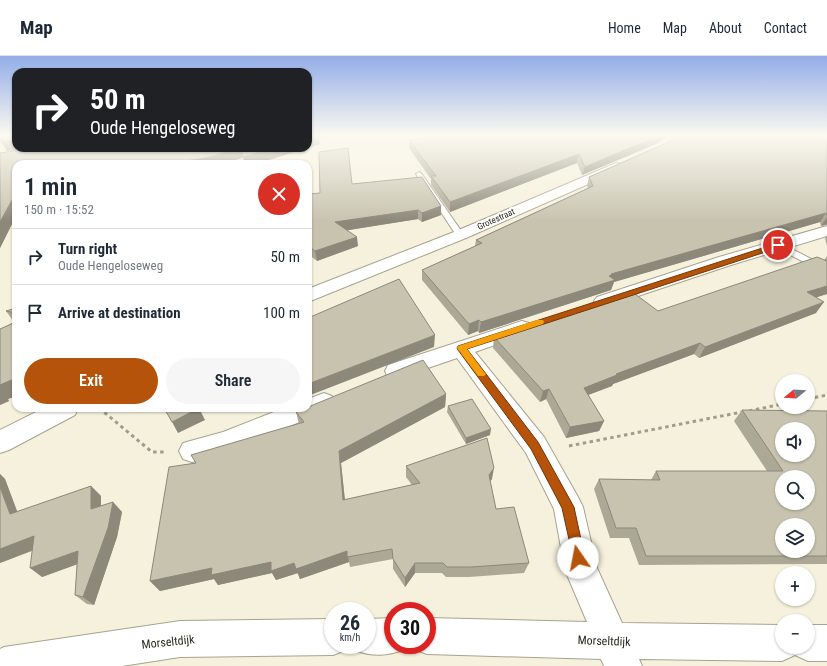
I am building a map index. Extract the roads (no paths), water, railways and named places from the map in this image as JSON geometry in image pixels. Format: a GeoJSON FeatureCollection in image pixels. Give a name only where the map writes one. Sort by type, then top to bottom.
{"type":"FeatureCollection","features":[{"type":"Feature","properties":{"kind":"street","name":"Grotestraat"},"geometry":{"type":"LineString","coordinates":[[312,294],[460,235],[622,163]]}},
{"type":"Feature","properties":{"kind":"street"},"geometry":{"type":"LineString","coordinates":[[590,306],[778,245],[827,231]]}},
{"type":"Feature","properties":{"kind":"street"},"geometry":{"type":"LineString","coordinates":[[380,378],[409,366],[537,323]]}},
{"type":"Feature","properties":{"kind":"street"},"geometry":{"type":"LineString","coordinates":[[461,348],[515,418],[538,452],[568,507],[581,570],[618,654]]}},
{"type":"Feature","properties":{"kind":"street"},"geometry":{"type":"LineString","coordinates":[[312,406],[343,393]]}},
{"type":"Feature","properties":{"kind":"street"},"geometry":{"type":"LineString","coordinates":[[0,442],[58,412]]}},
{"type":"Feature","properties":{"kind":"street"},"geometry":{"type":"LineString","coordinates":[[192,451],[227,442],[298,412]]}},
{"type":"Feature","properties":{"kind":"street","name":"Morseltdijk"},"geometry":{"type":"LineString","coordinates":[[436,636],[456,636],[618,654],[775,643]]}},
{"type":"Feature","properties":{"kind":"street","name":"Morseltdijk"},"geometry":{"type":"LineString","coordinates":[[4,666],[180,639],[324,637]]}},
{"type":"Feature","properties":{"kind":"street"},"geometry":{"type":"LineString","coordinates":[[815,643],[827,643]]}},
{"type":"Feature","properties":{"kind":"lane"},"geometry":{"type":"LineString","coordinates":[[419,174],[460,235]]}},
{"type":"Feature","properties":{"kind":"lane"},"geometry":{"type":"LineString","coordinates":[[778,245],[827,271]]}}]}
